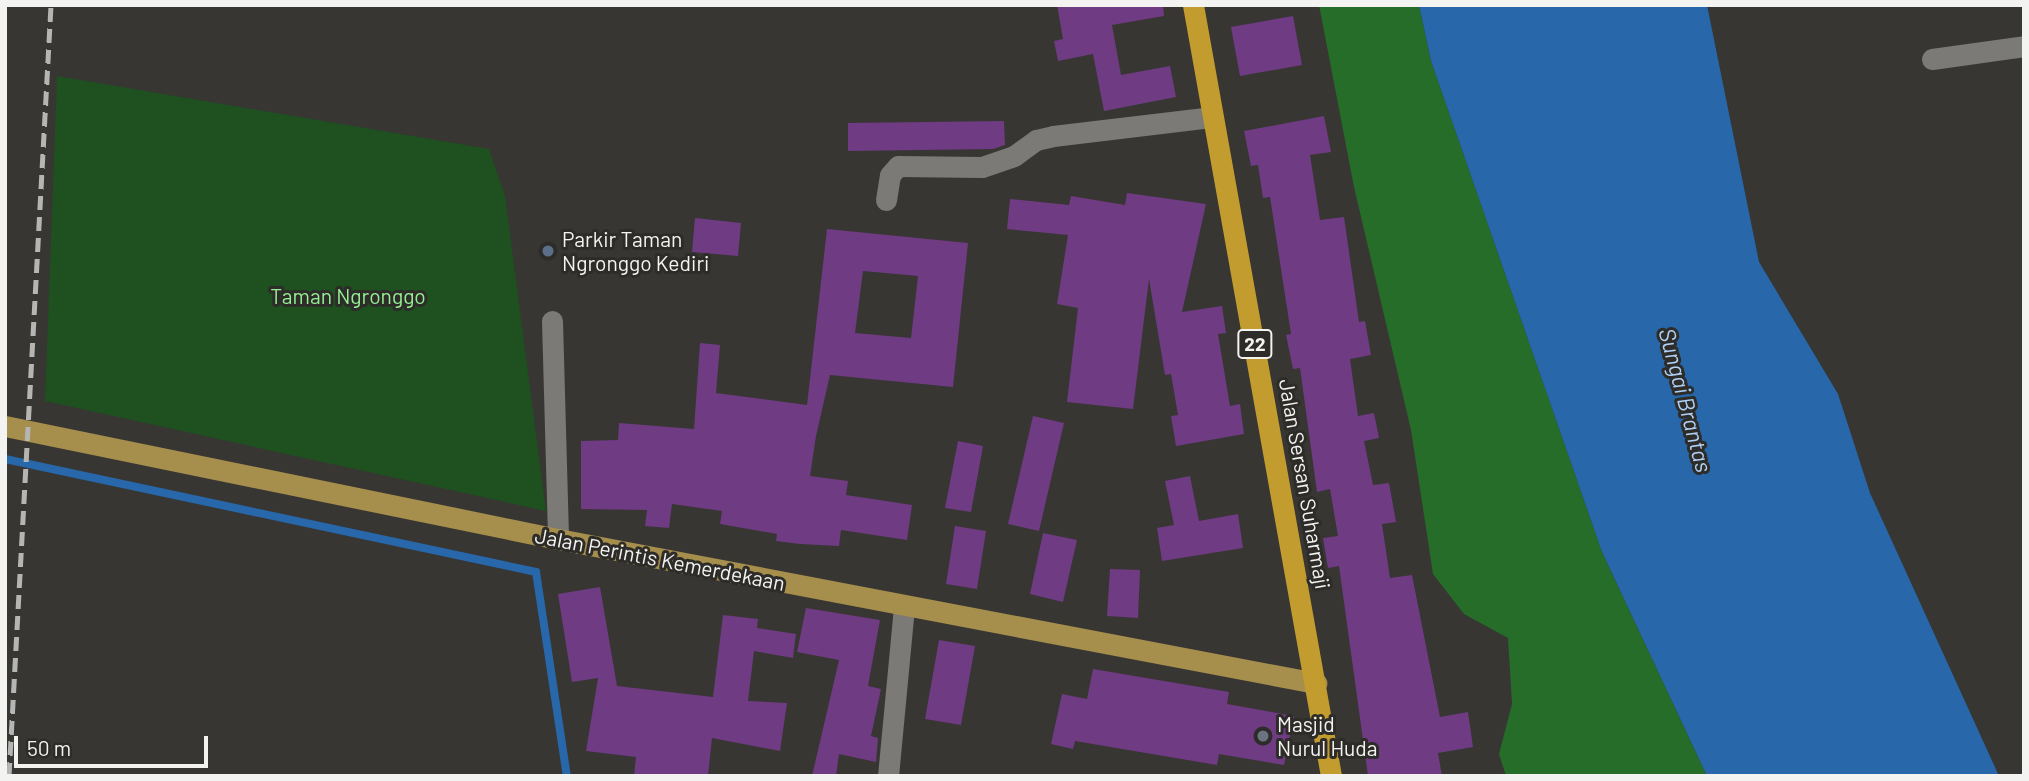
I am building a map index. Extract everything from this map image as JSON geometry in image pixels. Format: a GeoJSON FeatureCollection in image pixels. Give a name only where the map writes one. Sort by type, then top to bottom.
{"type":"FeatureCollection","features":[{"type":"Feature","properties":{"kind":"highway","name":"Jalan Sersan Suharmaji"},"geometry":{"type":"LineString","coordinates":[[1193,5],[1316,683]]}},
{"type":"Feature","properties":{"kind":"highway","name":"22"},"geometry":{"type":"LineString","coordinates":[[1316,683],[1331,776]]}},
{"type":"Feature","properties":{"kind":"main road","name":"Jalan Perintis Kemerdekaan"},"geometry":{"type":"LineString","coordinates":[[5,426],[904,607],[1316,683]]}},
{"type":"Feature","properties":{"kind":"street"},"geometry":{"type":"LineString","coordinates":[[1932,59],[2024,46]]}},
{"type":"Feature","properties":{"kind":"street"},"geometry":{"type":"LineString","coordinates":[[886,200],[890,175],[898,166],[982,167],[1014,156],[1036,140],[1053,136],[1213,117]]}},
{"type":"Feature","properties":{"kind":"street"},"geometry":{"type":"LineString","coordinates":[[552,321],[558,539]]}},
{"type":"Feature","properties":{"kind":"street"},"geometry":{"type":"LineString","coordinates":[[888,776],[904,607]]}},
{"type":"Feature","properties":{"kind":"green space"},"geometry":{"type":"Polygon","coordinates":[[[1319,5],[1419,5],[1431,61],[1602,552],[1707,776],[1506,776],[1499,754],[1512,704],[1508,638],[1464,614],[1433,574],[1411,430],[1354,187],[1319,5]]]}},
{"type":"Feature","properties":{"kind":"green space","name":"Taman Ngronggo"},"geometry":{"type":"Polygon","coordinates":[[[57,76],[489,149],[505,196],[546,511],[45,401],[57,76]]]}},
{"type":"Feature","properties":{"kind":"water","name":"Sungai Brantas"},"geometry":{"type":"Polygon","coordinates":[[[1419,5],[1707,5],[1759,262],[1838,394],[1870,493],[1999,776],[1707,776],[1602,552],[1431,61],[1419,5]]]}},
{"type":"Feature","properties":{"kind":"building"},"geometry":{"type":"Polygon","coordinates":[[[1057,5],[1163,5],[1164,16],[1112,25],[1121,75],[1170,66],[1176,97],[1104,111],[1093,54],[1058,61],[1054,41],[1063,39],[1057,5]]]}},
{"type":"Feature","properties":{"kind":"building"},"geometry":{"type":"Polygon","coordinates":[[[1293,16],[1302,65],[1240,76],[1231,27],[1293,16]]]}},
{"type":"Feature","properties":{"kind":"building"},"geometry":{"type":"Polygon","coordinates":[[[1324,116],[1331,152],[1310,155],[1320,220],[1344,217],[1359,322],[1365,321],[1371,355],[1350,359],[1358,416],[1374,413],[1379,438],[1364,441],[1373,485],[1389,483],[1396,522],[1382,524],[1390,578],[1412,575],[1440,717],[1468,712],[1473,747],[1438,753],[1442,776],[1368,776],[1339,566],[1328,568],[1323,538],[1338,536],[1330,489],[1317,492],[1300,368],[1293,369],[1286,335],[1291,334],[1270,197],[1263,198],[1258,165],[1251,166],[1244,131],[1324,116]]]}},
{"type":"Feature","properties":{"kind":"building"},"geometry":{"type":"Polygon","coordinates":[[[1004,121],[1005,145],[993,149],[848,151],[848,123],[1004,121]]]}},
{"type":"Feature","properties":{"kind":"building"},"geometry":{"type":"Polygon","coordinates":[[[1127,193],[1206,204],[1182,312],[1222,306],[1226,333],[1218,334],[1230,406],[1240,404],[1244,434],[1176,446],[1171,416],[1178,415],[1171,374],[1165,375],[1149,279],[1133,409],[1067,402],[1078,308],[1057,304],[1068,235],[1007,229],[1010,199],[1069,205],[1071,196],[1125,205],[1127,193]]]}},
{"type":"Feature","properties":{"kind":"building"},"geometry":{"type":"Polygon","coordinates":[[[695,218],[741,223],[738,256],[692,252],[695,218]]]}},
{"type":"Feature","properties":{"kind":"building"},"geometry":{"type":"Polygon","coordinates":[[[827,229],[968,243],[953,387],[830,375],[816,436],[810,476],[848,481],[846,495],[912,505],[907,540],[841,530],[839,546],[800,544],[776,541],[777,534],[720,524],[722,511],[672,504],[669,528],[645,526],[647,510],[581,509],[581,441],[618,440],[619,423],[694,429],[700,343],[720,345],[716,393],[807,405],[827,229]],[[863,271],[855,333],[911,338],[918,276],[863,271]]]}},
{"type":"Feature","properties":{"kind":"building"},"geometry":{"type":"Polygon","coordinates":[[[1033,416],[1064,423],[1039,531],[1008,524],[1033,416]]]}},
{"type":"Feature","properties":{"kind":"building"},"geometry":{"type":"Polygon","coordinates":[[[958,441],[983,446],[971,512],[945,508],[958,441]]]}},
{"type":"Feature","properties":{"kind":"building"},"geometry":{"type":"Polygon","coordinates":[[[1190,476],[1199,521],[1238,514],[1243,548],[1162,561],[1157,528],[1174,525],[1165,481],[1190,476]]]}},
{"type":"Feature","properties":{"kind":"building"},"geometry":{"type":"Polygon","coordinates":[[[955,526],[986,531],[977,589],[946,584],[955,526]]]}},
{"type":"Feature","properties":{"kind":"building"},"geometry":{"type":"Polygon","coordinates":[[[1043,533],[1077,540],[1063,602],[1030,594],[1043,533]]]}},
{"type":"Feature","properties":{"kind":"building"},"geometry":{"type":"Polygon","coordinates":[[[1110,569],[1140,570],[1138,618],[1107,616],[1110,569]]]}},
{"type":"Feature","properties":{"kind":"building"},"geometry":{"type":"Polygon","coordinates":[[[600,587],[617,686],[713,697],[723,615],[758,619],[757,628],[796,634],[793,658],[754,651],[748,701],[787,703],[780,751],[712,738],[708,776],[634,776],[636,757],[586,751],[598,678],[572,682],[558,594],[600,587]]]}},
{"type":"Feature","properties":{"kind":"building"},"geometry":{"type":"Polygon","coordinates":[[[806,608],[880,620],[868,686],[881,689],[871,736],[878,738],[876,762],[839,754],[836,776],[812,776],[839,660],[797,652],[806,608]]]}},
{"type":"Feature","properties":{"kind":"building"},"geometry":{"type":"Polygon","coordinates":[[[939,640],[975,646],[961,725],[925,719],[939,640]]]}},
{"type":"Feature","properties":{"kind":"building"},"geometry":{"type":"Polygon","coordinates":[[[1093,669],[1229,692],[1227,704],[1294,716],[1284,765],[1219,754],[1217,765],[1075,741],[1073,749],[1051,744],[1062,694],[1087,699],[1093,669]]]}},
{"type":"Feature","properties":{"kind":"waterway"},"geometry":{"type":"LineString","coordinates":[[5,459],[536,572],[567,776]]}},
{"type":"Feature","properties":{"kind":"railway"},"geometry":{"type":"LineString","coordinates":[[9,776],[51,5]]}},
{"type":"Feature","properties":{"kind":"place","name":"Parkir Taman Ngronggo Kediri"},"geometry":{"type":"Point","coordinates":[548,251]}},
{"type":"Feature","properties":{"kind":"place","name":"Masjid Nurul Huda"},"geometry":{"type":"Point","coordinates":[1263,736]}}]}
